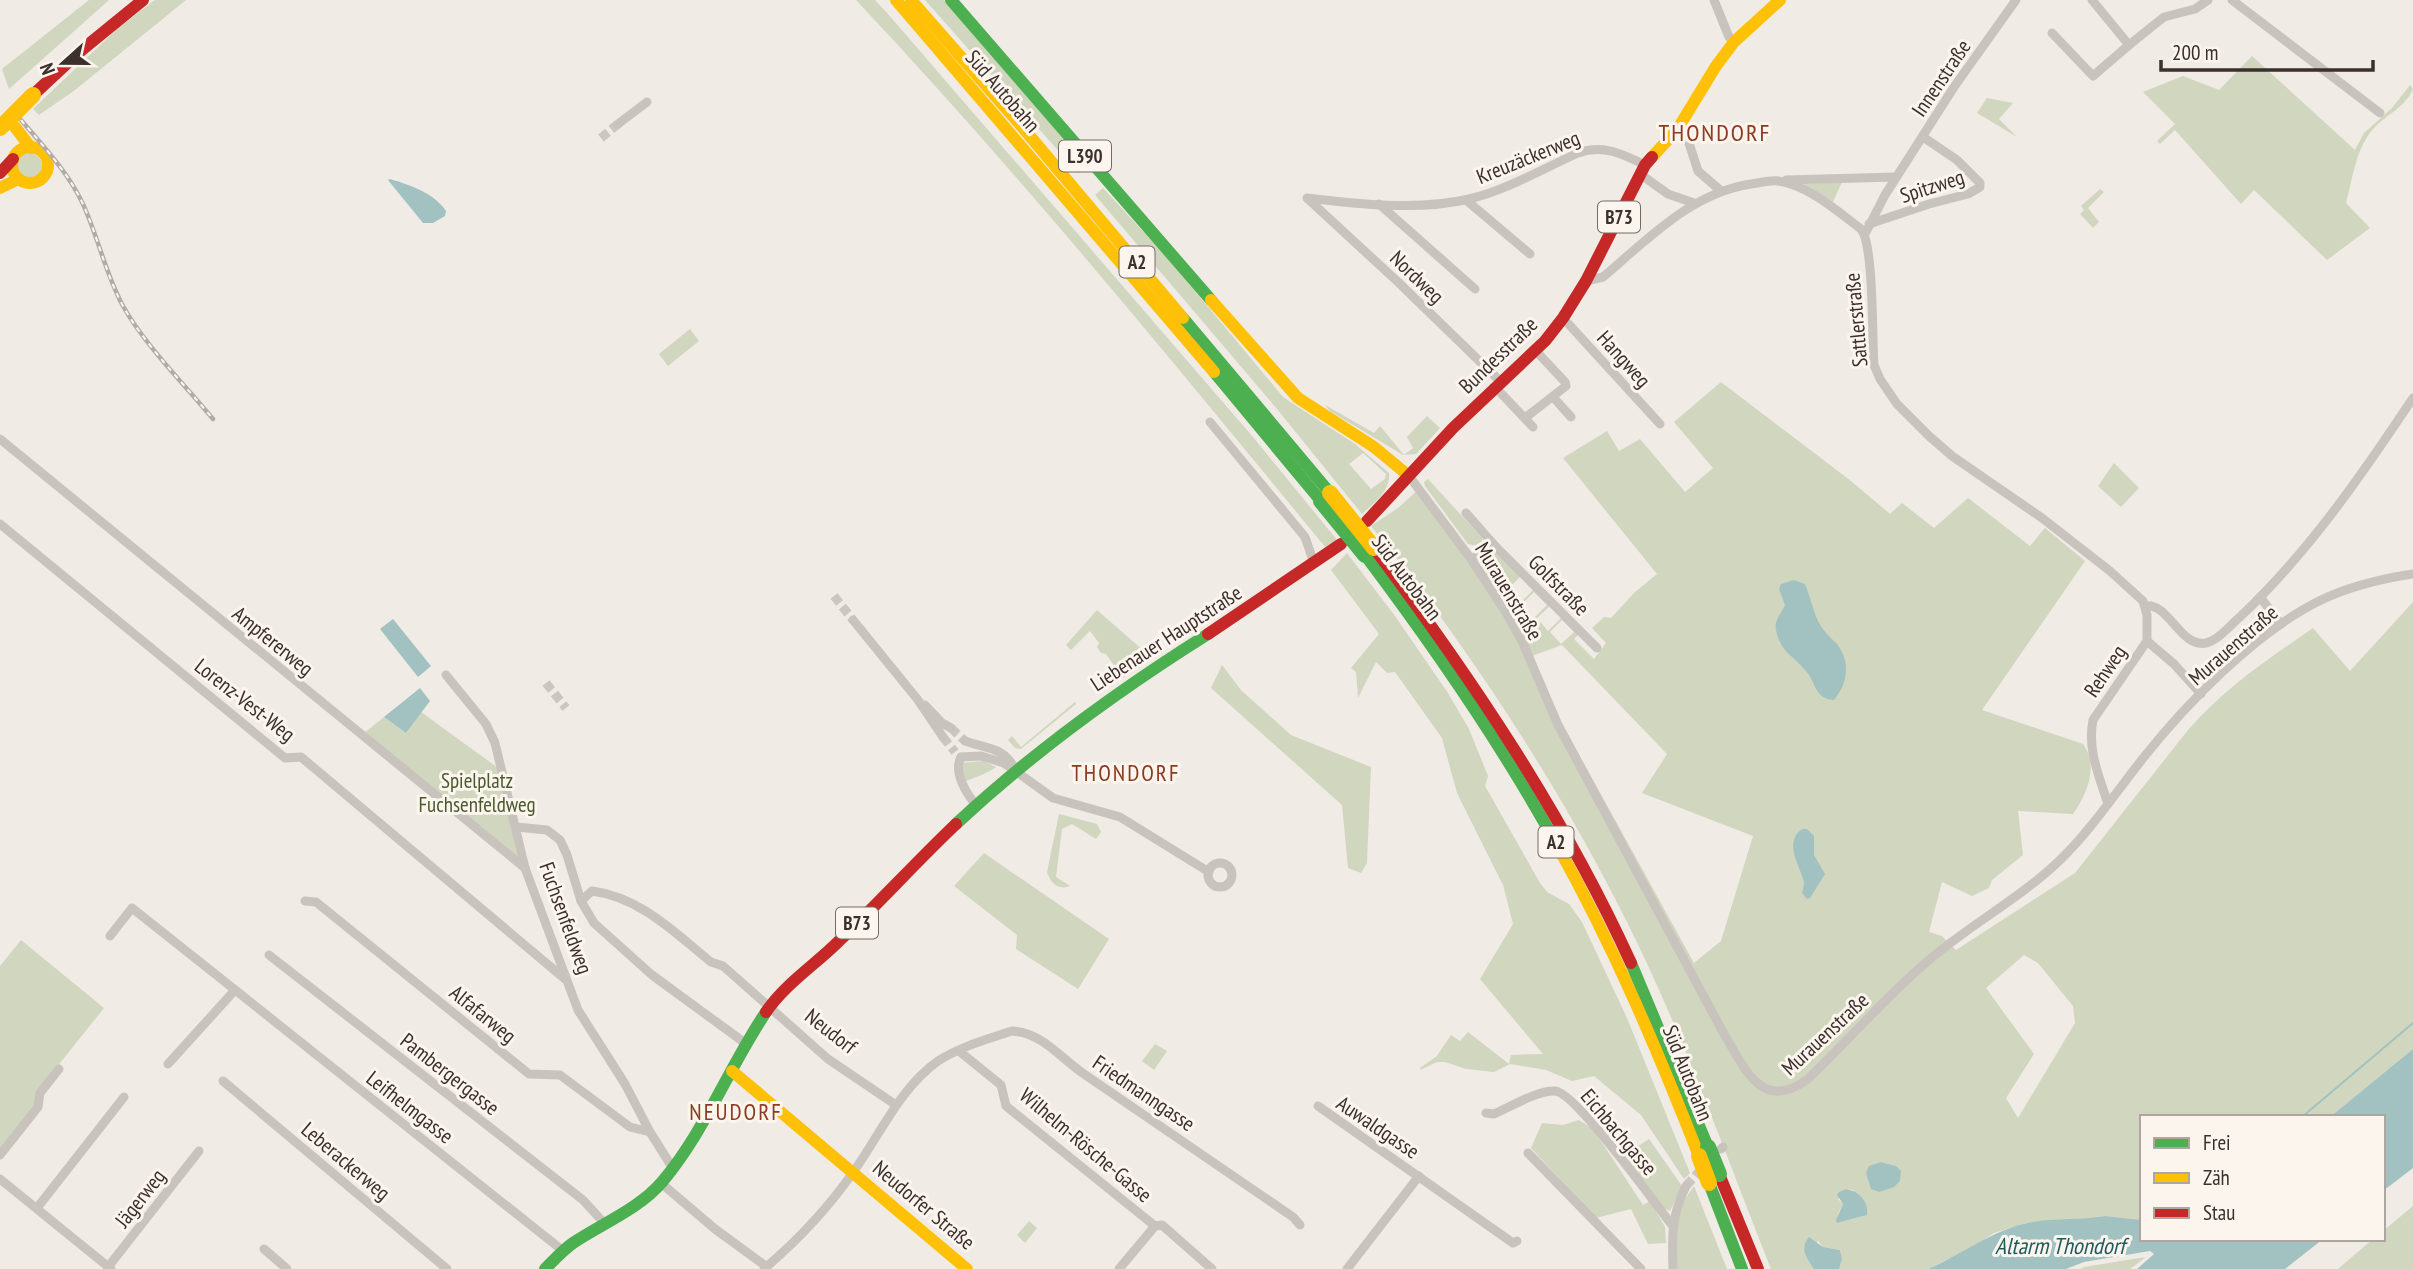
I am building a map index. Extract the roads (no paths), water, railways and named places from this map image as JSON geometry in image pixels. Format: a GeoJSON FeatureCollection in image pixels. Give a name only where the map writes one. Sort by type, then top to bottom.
{"type":"FeatureCollection","features":[{"type":"Feature","properties":{"kind":"main road"},"geometry":{"type":"LineString","coordinates":[[20,153],[8,129],[29,91],[124,0]]}},
{"type":"Feature","properties":{"kind":"main road"},"geometry":{"type":"LineString","coordinates":[[0,113],[143,0]]}},
{"type":"Feature","properties":{"kind":"main road","name":"Süd Autobahn"},"geometry":{"type":"LineString","coordinates":[[896,0],[1326,497]]}},
{"type":"Feature","properties":{"kind":"main road","name":"Süd Autobahn"},"geometry":{"type":"LineString","coordinates":[[911,0],[1053,163],[1326,497],[1369,552],[1464,691],[1546,825],[1605,934],[1634,998],[1713,1150],[1714,1178],[1742,1269]]}},
{"type":"Feature","properties":{"kind":"main road","name":"L390"},"geometry":{"type":"LineString","coordinates":[[951,0],[1298,398],[1374,447],[1409,476]]}},
{"type":"Feature","properties":{"kind":"main road","name":"Bundesstraße"},"geometry":{"type":"LineString","coordinates":[[1409,476],[1453,428],[1536,351],[1563,318],[1586,281],[1643,170],[1677,130],[1734,42],[1780,0]]}},
{"type":"Feature","properties":{"kind":"main road"},"geometry":{"type":"LineString","coordinates":[[0,173],[20,153],[41,152],[47,161],[44,176],[35,182],[27,183],[18,179],[12,168],[20,153]]}},
{"type":"Feature","properties":{"kind":"main road"},"geometry":{"type":"LineString","coordinates":[[0,188],[18,179]]}},
{"type":"Feature","properties":{"kind":"main road","name":"B73"},"geometry":{"type":"LineString","coordinates":[[1367,521],[1409,476]]}},
{"type":"Feature","properties":{"kind":"main road","name":"Liebenauer Hauptstraße"},"geometry":{"type":"LineString","coordinates":[[545,1269],[562,1250],[642,1200],[661,1183],[708,1115],[744,1042],[769,1007],[976,805],[1016,770],[1142,675],[1249,608],[1341,544]]}},
{"type":"Feature","properties":{"kind":"main road"},"geometry":{"type":"LineString","coordinates":[[732,1071],[853,1172]]}},
{"type":"Feature","properties":{"kind":"main road","name":"Neudorfer Straße"},"geometry":{"type":"LineString","coordinates":[[853,1172],[967,1269]]}},
{"type":"Feature","properties":{"kind":"main road","name":"Süd Autobahn"},"geometry":{"type":"LineString","coordinates":[[1714,1178],[1758,1269]]}},
{"type":"Feature","properties":{"kind":"street"},"geometry":{"type":"LineString","coordinates":[[1714,0],[1729,37],[1734,42]]}},
{"type":"Feature","properties":{"kind":"street","name":"Innenstraße"},"geometry":{"type":"LineString","coordinates":[[1867,229],[1896,177],[2016,0]]}},
{"type":"Feature","properties":{"kind":"street"},"geometry":{"type":"LineString","coordinates":[[2092,0],[2129,45]]}},
{"type":"Feature","properties":{"kind":"street"},"geometry":{"type":"LineString","coordinates":[[2052,33],[2093,76],[2164,17],[2195,9],[2208,0]]}},
{"type":"Feature","properties":{"kind":"street"},"geometry":{"type":"LineString","coordinates":[[2232,0],[2380,113]]}},
{"type":"Feature","properties":{"kind":"street"},"geometry":{"type":"LineString","coordinates":[[618,124],[647,102]]}},
{"type":"Feature","properties":{"kind":"street"},"geometry":{"type":"LineString","coordinates":[[1677,130],[1688,140],[1698,171],[1721,191]]}},
{"type":"Feature","properties":{"kind":"street","name":"Spitzweg"},"geometry":{"type":"LineString","coordinates":[[1867,229],[1929,204],[1968,194],[1980,187],[1980,183],[1957,160],[1923,137]]}},
{"type":"Feature","properties":{"kind":"street","name":"Kreuzäckerweg"},"geometry":{"type":"LineString","coordinates":[[1307,198],[1379,204],[1465,200],[1511,185],[1585,151],[1614,151],[1643,170],[1668,194],[1694,203]]}},
{"type":"Feature","properties":{"kind":"street"},"geometry":{"type":"LineString","coordinates":[[1586,281],[1603,276],[1694,203],[1721,191],[1776,180],[1896,177]]}},
{"type":"Feature","properties":{"kind":"street"},"geometry":{"type":"LineString","coordinates":[[1776,180],[1813,195],[1867,229]]}},
{"type":"Feature","properties":{"kind":"street","name":"Nordweg"},"geometry":{"type":"LineString","coordinates":[[1307,198],[1398,282],[1499,386],[1533,428]]}},
{"type":"Feature","properties":{"kind":"street"},"geometry":{"type":"LineString","coordinates":[[1465,200],[1530,254]]}},
{"type":"Feature","properties":{"kind":"street"},"geometry":{"type":"LineString","coordinates":[[1379,204],[1475,289]]}},
{"type":"Feature","properties":{"kind":"street","name":"Sattlerstraße"},"geometry":{"type":"LineString","coordinates":[[1867,229],[1874,365],[1897,404],[1952,456],[2042,518],[2110,572],[2138,596],[2145,606],[2156,607],[2189,637],[2203,643],[2218,636],[2260,597],[2308,545],[2364,471],[2413,398]]}},
{"type":"Feature","properties":{"kind":"street","name":"Hangweg"},"geometry":{"type":"LineString","coordinates":[[1563,318],[1660,424]]}},
{"type":"Feature","properties":{"kind":"street"},"geometry":{"type":"LineString","coordinates":[[1525,418],[1566,386],[1536,351]]}},
{"type":"Feature","properties":{"kind":"street"},"geometry":{"type":"LineString","coordinates":[[1553,397],[1571,418]]}},
{"type":"Feature","properties":{"kind":"street"},"geometry":{"type":"LineString","coordinates":[[1210,422],[1305,537],[1314,563]]}},
{"type":"Feature","properties":{"kind":"street","name":"Ampfererweg"},"geometry":{"type":"LineString","coordinates":[[0,439],[525,868]]}},
{"type":"Feature","properties":{"kind":"street","name":"Murauenstraße"},"geometry":{"type":"LineString","coordinates":[[1409,476],[1471,559],[1507,614],[1558,725],[1724,1034],[1754,1081],[1772,1091],[1787,1092],[1808,1079],[1928,961],[2059,862],[2146,755],[2201,694],[2281,624],[2344,590],[2382,579],[2413,574]]}},
{"type":"Feature","properties":{"kind":"street","name":"Golfstraße"},"geometry":{"type":"LineString","coordinates":[[1466,513],[1495,546],[1597,648]]}},
{"type":"Feature","properties":{"kind":"street","name":"Lorenz-Vest-Weg"},"geometry":{"type":"LineString","coordinates":[[0,524],[285,758],[300,757],[565,979]]}},
{"type":"Feature","properties":{"kind":"street"},"geometry":{"type":"LineString","coordinates":[[1471,559],[1495,546]]}},
{"type":"Feature","properties":{"kind":"street"},"geometry":{"type":"LineString","coordinates":[[2260,597],[2281,624]]}},
{"type":"Feature","properties":{"kind":"street","name":"Rehweg"},"geometry":{"type":"LineString","coordinates":[[2108,804],[2090,742],[2093,720],[2147,641],[2145,606]]}},
{"type":"Feature","properties":{"kind":"street"},"geometry":{"type":"LineString","coordinates":[[853,620],[918,700],[943,737]]}},
{"type":"Feature","properties":{"kind":"street","name":"Rehweg"},"geometry":{"type":"LineString","coordinates":[[2147,641],[2174,664],[2201,694]]}},
{"type":"Feature","properties":{"kind":"street","name":"Fuchsenfeldweg"},"geometry":{"type":"LineString","coordinates":[[446,675],[486,724],[495,743],[525,868],[578,1010],[625,1084],[672,1167]]}},
{"type":"Feature","properties":{"kind":"street"},"geometry":{"type":"LineString","coordinates":[[918,700],[951,728]]}},
{"type":"Feature","properties":{"kind":"street"},"geometry":{"type":"LineString","coordinates":[[965,741],[1000,751],[1010,758],[1016,770]]}},
{"type":"Feature","properties":{"kind":"street"},"geometry":{"type":"LineString","coordinates":[[976,805],[962,786],[958,755],[992,758],[1016,770],[1057,800],[1123,819],[1209,872]]}},
{"type":"Feature","properties":{"kind":"street"},"geometry":{"type":"LineString","coordinates":[[516,827],[547,830],[560,840],[581,901],[594,923],[652,975],[744,1042]]}},
{"type":"Feature","properties":{"kind":"street"},"geometry":{"type":"LineString","coordinates":[[575,879],[592,891],[611,893],[641,906],[711,962],[723,967],[769,1007]]}},
{"type":"Feature","properties":{"kind":"street"},"geometry":{"type":"LineString","coordinates":[[581,901],[592,891]]}},
{"type":"Feature","properties":{"kind":"street","name":"Alfafarweg"},"geometry":{"type":"LineString","coordinates":[[305,901],[316,902],[529,1074],[560,1075],[630,1127],[650,1132]]}},
{"type":"Feature","properties":{"kind":"street","name":"Leifhelmgasse"},"geometry":{"type":"LineString","coordinates":[[110,936],[132,908],[562,1250]]}},
{"type":"Feature","properties":{"kind":"street","name":"Pambergergasse"},"geometry":{"type":"LineString","coordinates":[[269,955],[583,1200],[605,1224]]}},
{"type":"Feature","properties":{"kind":"street"},"geometry":{"type":"LineString","coordinates":[[168,1064],[235,990]]}},
{"type":"Feature","properties":{"kind":"street","name":"Neudorf"},"geometry":{"type":"LineString","coordinates":[[769,1007],[828,1059],[896,1105]]}},
{"type":"Feature","properties":{"kind":"street","name":"Friedmanngasse"},"geometry":{"type":"LineString","coordinates":[[959,1051],[1012,1031],[1039,1038],[1081,1073],[1203,1154],[1293,1217],[1300,1225]]}},
{"type":"Feature","properties":{"kind":"street"},"geometry":{"type":"LineString","coordinates":[[896,1105],[919,1077],[940,1060],[959,1051]]}},
{"type":"Feature","properties":{"kind":"street","name":"Wilhelm-Rösche-Gasse"},"geometry":{"type":"LineString","coordinates":[[959,1051],[1001,1085],[1006,1106],[1155,1226],[1119,1269]]}},
{"type":"Feature","properties":{"kind":"street"},"geometry":{"type":"LineString","coordinates":[[0,1155],[38,1107],[40,1093],[60,1069]]}},
{"type":"Feature","properties":{"kind":"street","name":"Leberackerweg"},"geometry":{"type":"LineString","coordinates":[[223,1081],[447,1269]]}},
{"type":"Feature","properties":{"kind":"street","name":"Eichbachgasse"},"geometry":{"type":"LineString","coordinates":[[1486,1113],[1494,1114],[1541,1093],[1556,1091],[1563,1094],[1588,1117],[1672,1225]]}},
{"type":"Feature","properties":{"kind":"street"},"geometry":{"type":"LineString","coordinates":[[37,1208],[124,1097]]}},
{"type":"Feature","properties":{"kind":"street","name":"Neudorfer Straße"},"geometry":{"type":"LineString","coordinates":[[661,1183],[766,1268],[805,1230],[853,1172],[896,1105]]}},
{"type":"Feature","properties":{"kind":"street","name":"Auwaldgasse"},"geometry":{"type":"LineString","coordinates":[[1318,1107],[1513,1243],[1517,1241]]}},
{"type":"Feature","properties":{"kind":"street","name":"Jägerweg"},"geometry":{"type":"LineString","coordinates":[[0,1179],[110,1268],[199,1151]]}},
{"type":"Feature","properties":{"kind":"street"},"geometry":{"type":"LineString","coordinates":[[1528,1153],[1641,1269]]}},
{"type":"Feature","properties":{"kind":"street","name":"Auwaldgasse"},"geometry":{"type":"LineString","coordinates":[[1347,1269],[1419,1175]]}},
{"type":"Feature","properties":{"kind":"street"},"geometry":{"type":"LineString","coordinates":[[1673,1269],[1672,1225],[1677,1203],[1686,1186]]}},
{"type":"Feature","properties":{"kind":"street"},"geometry":{"type":"LineString","coordinates":[[1155,1226],[1162,1226],[1212,1269]]}},
{"type":"Feature","properties":{"kind":"street"},"geometry":{"type":"LineString","coordinates":[[264,1249],[287,1269]]}},
{"type":"Feature","properties":{"kind":"water"},"geometry":{"type":"Polygon","coordinates":[[[388,180],[435,199],[446,211],[445,216],[433,223],[423,223],[388,180]]]}},
{"type":"Feature","properties":{"kind":"water"},"geometry":{"type":"Polygon","coordinates":[[[1794,580],[1805,584],[1818,621],[1844,657],[1845,679],[1834,700],[1819,693],[1809,674],[1784,649],[1778,638],[1776,623],[1785,605],[1779,589],[1781,584],[1794,580]]]}},
{"type":"Feature","properties":{"kind":"water"},"geometry":{"type":"Polygon","coordinates":[[[393,619],[431,666],[418,677],[380,629],[393,619]]]}},
{"type":"Feature","properties":{"kind":"water"},"geometry":{"type":"Polygon","coordinates":[[[420,688],[430,701],[406,733],[384,717],[420,688]]]}},
{"type":"Feature","properties":{"kind":"water"},"geometry":{"type":"Polygon","coordinates":[[[1802,829],[1807,829],[1814,836],[1814,855],[1825,874],[1807,899],[1802,893],[1804,882],[1793,847],[1796,835],[1802,829]]]}},
{"type":"Feature","properties":{"kind":"water"},"geometry":{"type":"Polygon","coordinates":[[[2413,1049],[2413,1168],[2385,1189],[2385,1115],[2332,1115],[2413,1049]]]}},
{"type":"Feature","properties":{"kind":"water"},"geometry":{"type":"Polygon","coordinates":[[[1881,1162],[1896,1166],[1901,1171],[1900,1181],[1894,1187],[1879,1192],[1871,1189],[1866,1173],[1869,1166],[1881,1162]]]}},
{"type":"Feature","properties":{"kind":"water"},"geometry":{"type":"Polygon","coordinates":[[[1846,1189],[1862,1198],[1867,1215],[1837,1223],[1843,1204],[1837,1195],[1846,1189]]]}},
{"type":"Feature","properties":{"kind":"water","name":"Altarm Thondorf"},"geometry":{"type":"Polygon","coordinates":[[[2105,1216],[2140,1220],[2140,1241],[2320,1241],[2285,1269],[2137,1269],[2154,1254],[2150,1251],[2084,1262],[2066,1269],[1928,1269],[1998,1233],[2023,1224],[2105,1216]]]}},
{"type":"Feature","properties":{"kind":"water"},"geometry":{"type":"Polygon","coordinates":[[[1809,1237],[1823,1247],[1840,1250],[1842,1259],[1839,1269],[1814,1269],[1804,1249],[1809,1237]]]}},
{"type":"Feature","properties":{"kind":"waterway"},"geometry":{"type":"LineString","coordinates":[[2304,1115],[2413,1023]]}},
{"type":"Feature","properties":{"kind":"tunnel"},"geometry":{"type":"LineString","coordinates":[[601,138],[618,124]]}},
{"type":"Feature","properties":{"kind":"tunnel"},"geometry":{"type":"LineString","coordinates":[[834,596],[853,620]]}},
{"type":"Feature","properties":{"kind":"tunnel"},"geometry":{"type":"LineString","coordinates":[[546,683],[566,708]]}},
{"type":"Feature","properties":{"kind":"tunnel"},"geometry":{"type":"LineString","coordinates":[[951,728],[965,741]]}},
{"type":"Feature","properties":{"kind":"tunnel"},"geometry":{"type":"LineString","coordinates":[[943,737],[955,752]]}},
{"type":"Feature","properties":{"kind":"tunnel"},"geometry":{"type":"LineString","coordinates":[[1686,1186],[1705,1165]]}},
{"type":"Feature","properties":{"kind":"railway"},"geometry":{"type":"LineString","coordinates":[[21,120],[54,159],[76,191],[123,306],[153,349],[213,419]]}},
{"type":"Feature","properties":{"kind":"district","name":"THONDORF"},"geometry":{"type":"Point","coordinates":[1715,132]}},
{"type":"Feature","properties":{"kind":"district","name":"THONDORF"},"geometry":{"type":"Point","coordinates":[1126,772]}},
{"type":"Feature","properties":{"kind":"district","name":"NEUDORF"},"geometry":{"type":"Point","coordinates":[736,1111]}},
{"type":"Feature","properties":{"kind":"park label","name":"Spielplatz Fuchsenfeldweg"},"geometry":{"type":"Point","coordinates":[477,792]}}]}
